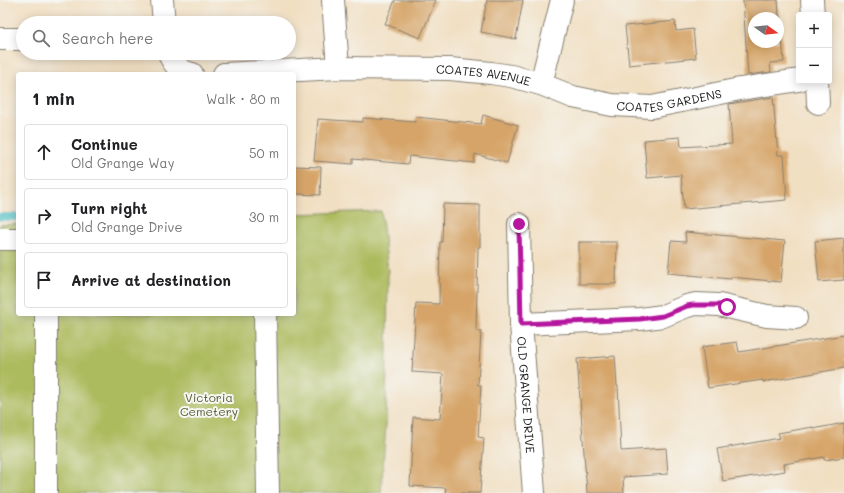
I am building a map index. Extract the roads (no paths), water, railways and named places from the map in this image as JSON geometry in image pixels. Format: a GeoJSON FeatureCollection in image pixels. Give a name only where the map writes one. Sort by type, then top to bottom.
{"type":"FeatureCollection","features":[{"type":"Feature","properties":{"kind":"street"},"geometry":{"type":"LineString","coordinates":[[162,0],[163,16]]}},
{"type":"Feature","properties":{"kind":"street"},"geometry":{"type":"LineString","coordinates":[[333,0],[338,68]]}},
{"type":"Feature","properties":{"kind":"street","name":"COATES AVENUE"},"geometry":{"type":"LineString","coordinates":[[262,72],[338,68],[450,69],[511,76],[541,84],[562,0]]}},
{"type":"Feature","properties":{"kind":"street"},"geometry":{"type":"LineString","coordinates":[[812,0],[813,12]]}},
{"type":"Feature","properties":{"kind":"street"},"geometry":{"type":"LineString","coordinates":[[0,39],[16,39]]}},
{"type":"Feature","properties":{"kind":"street"},"geometry":{"type":"LineString","coordinates":[[172,60],[179,69],[187,72]]}},
{"type":"Feature","properties":{"kind":"street","name":"COATES GARDENS"},"geometry":{"type":"LineString","coordinates":[[541,84],[573,97],[612,105],[652,107],[740,89],[796,80]]}},
{"type":"Feature","properties":{"kind":"street"},"geometry":{"type":"LineString","coordinates":[[817,84],[818,103]]}},
{"type":"Feature","properties":{"kind":"street","name":"OLD GRANGE DRIVE"},"geometry":{"type":"LineString","coordinates":[[519,224],[521,324],[534,493]]}},
{"type":"Feature","properties":{"kind":"street"},"geometry":{"type":"LineString","coordinates":[[0,239],[16,239]]}},
{"type":"Feature","properties":{"kind":"street"},"geometry":{"type":"LineString","coordinates":[[521,324],[640,319],[663,316],[696,304],[719,305],[767,316],[796,318]]}},
{"type":"Feature","properties":{"kind":"street"},"geometry":{"type":"LineString","coordinates":[[46,316],[46,493]]}},
{"type":"Feature","properties":{"kind":"street"},"geometry":{"type":"LineString","coordinates":[[265,316],[268,493]]}},
{"type":"Feature","properties":{"kind":"waterway"},"geometry":{"type":"LineString","coordinates":[[0,217],[16,217]]}},
{"type":"Feature","properties":{"kind":"park label","name":"Victoria Cemetery"},"geometry":{"type":"Point","coordinates":[209,404]}}]}
